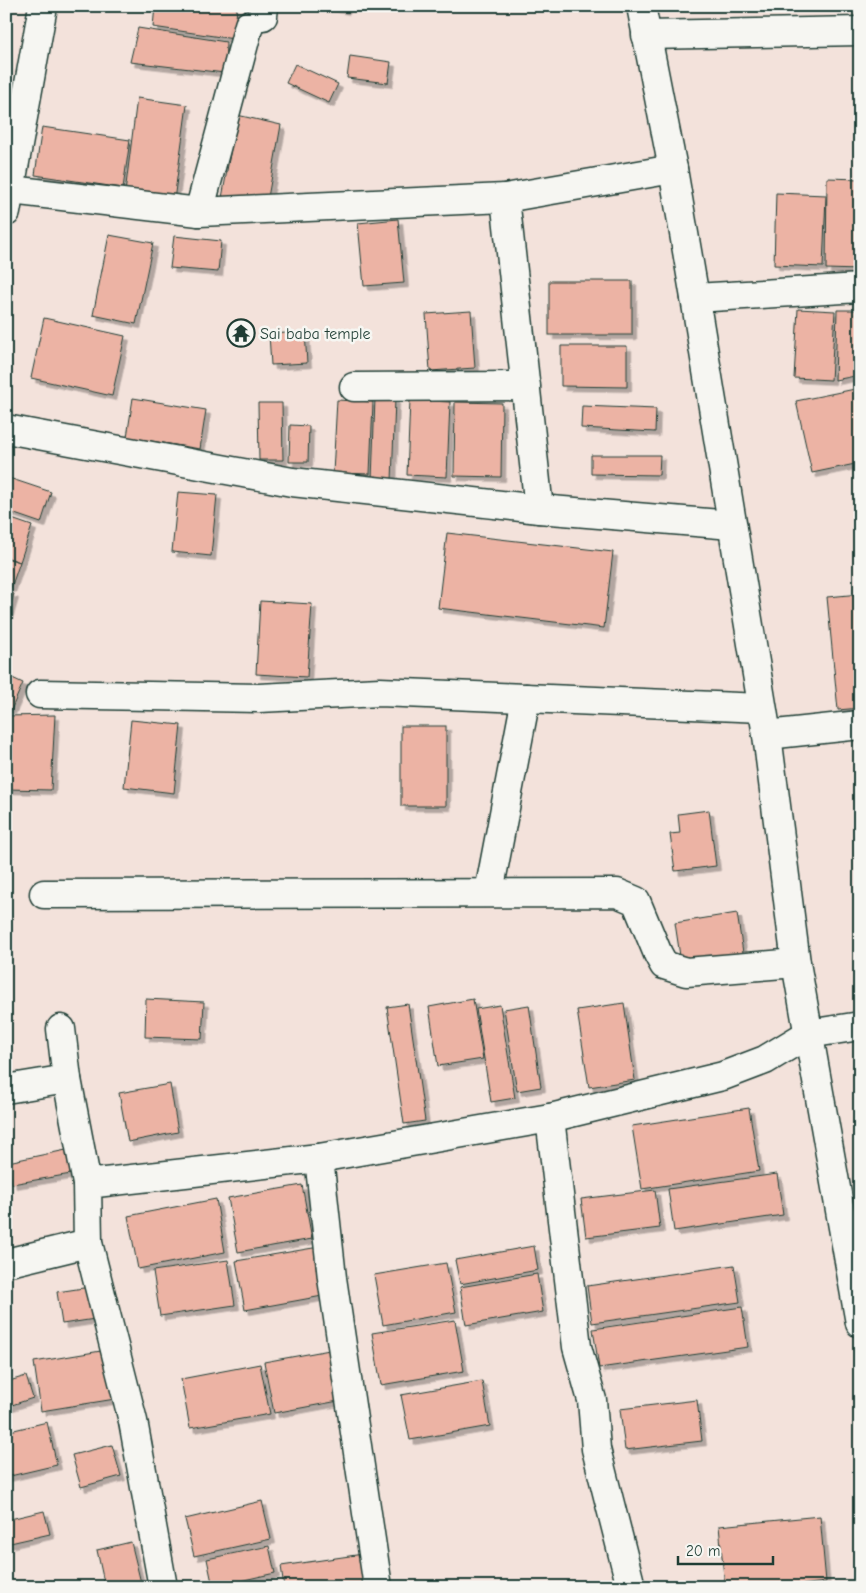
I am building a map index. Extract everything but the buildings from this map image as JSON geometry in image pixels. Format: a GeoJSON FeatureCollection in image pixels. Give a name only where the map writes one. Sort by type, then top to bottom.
{"type":"FeatureCollection","features":[{"type":"Feature","properties":{"kind":"main road"},"geometry":{"type":"LineString","coordinates":[[42,6],[8,201],[199,212],[505,198],[673,169]]}},
{"type":"Feature","properties":{"kind":"main road"},"geometry":{"type":"LineString","coordinates":[[641,6],[673,169],[695,298],[767,735],[796,963],[860,1323]]}},
{"type":"Feature","properties":{"kind":"main road"},"geometry":{"type":"LineString","coordinates":[[199,212],[259,16]]}},
{"type":"Feature","properties":{"kind":"main road"},"geometry":{"type":"LineString","coordinates":[[646,35],[860,31]]}},
{"type":"Feature","properties":{"kind":"main road"},"geometry":{"type":"LineString","coordinates":[[505,198],[539,509]]}},
{"type":"Feature","properties":{"kind":"main road"},"geometry":{"type":"LineString","coordinates":[[695,298],[860,288]]}},
{"type":"Feature","properties":{"kind":"main road"},"geometry":{"type":"LineString","coordinates":[[354,387],[526,386]]}},
{"type":"Feature","properties":{"kind":"main road"},"geometry":{"type":"LineString","coordinates":[[6,429],[292,482],[539,509],[732,525]]}},
{"type":"Feature","properties":{"kind":"main road"},"geometry":{"type":"LineString","coordinates":[[40,694],[258,698],[380,692],[762,708]]}},
{"type":"Feature","properties":{"kind":"main road"},"geometry":{"type":"LineString","coordinates":[[490,892],[526,698]]}},
{"type":"Feature","properties":{"kind":"main road"},"geometry":{"type":"LineString","coordinates":[[767,735],[860,724]]}},
{"type":"Feature","properties":{"kind":"main road"},"geometry":{"type":"LineString","coordinates":[[44,894],[618,893],[636,901],[664,965],[686,972],[796,963]]}},
{"type":"Feature","properties":{"kind":"main road"},"geometry":{"type":"LineString","coordinates":[[87,1184],[319,1158],[550,1118],[723,1076],[764,1060],[808,1034],[860,1026]]}},
{"type":"Feature","properties":{"kind":"main road"},"geometry":{"type":"LineString","coordinates":[[62,1029],[66,1079],[87,1184],[88,1244],[133,1421],[163,1587]]}},
{"type":"Feature","properties":{"kind":"main road"},"geometry":{"type":"LineString","coordinates":[[6,1089],[66,1079]]}},
{"type":"Feature","properties":{"kind":"main road"},"geometry":{"type":"LineString","coordinates":[[550,1118],[577,1347],[592,1400],[596,1449],[631,1587]]}},
{"type":"Feature","properties":{"kind":"main road"},"geometry":{"type":"LineString","coordinates":[[319,1158],[332,1278],[378,1587]]}},
{"type":"Feature","properties":{"kind":"main road"},"geometry":{"type":"LineString","coordinates":[[6,1263],[88,1244]]}},
{"type":"Feature","properties":{"kind":"place","name":"Sai baba temple"},"geometry":{"type":"Point","coordinates":[241,333]}}]}
